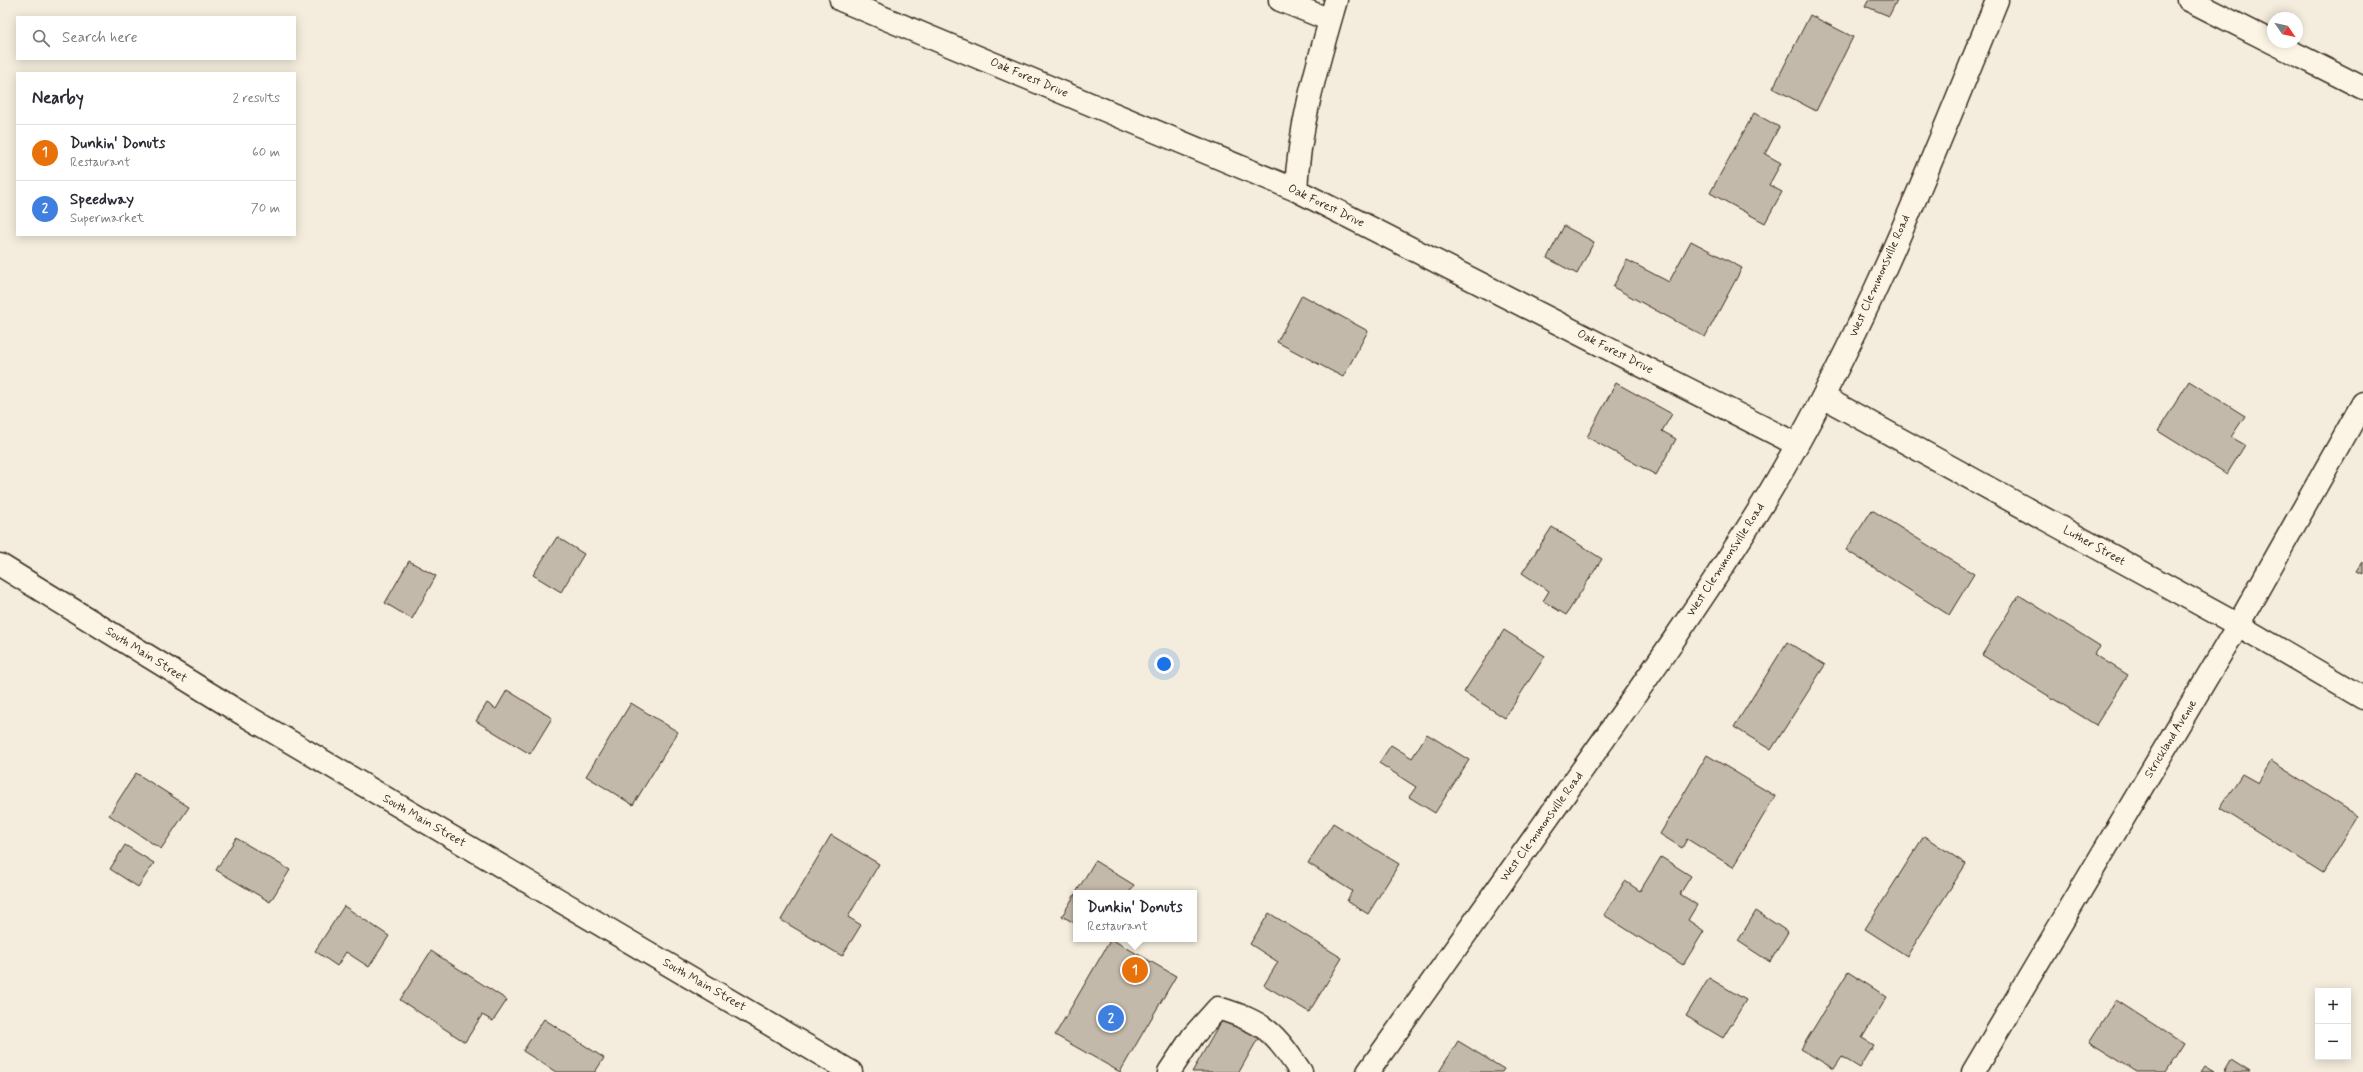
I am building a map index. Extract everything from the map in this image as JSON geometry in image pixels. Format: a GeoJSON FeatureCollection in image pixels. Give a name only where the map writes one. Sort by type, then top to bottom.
{"type":"FeatureCollection","features":[{"type":"Feature","properties":{"kind":"street","name":"Oak Forest Drive"},"geometry":{"type":"LineString","coordinates":[[841,0],[1296,190],[1796,444]]}},
{"type":"Feature","properties":{"kind":"street"},"geometry":{"type":"LineString","coordinates":[[1280,0],[1333,10],[1309,97],[1297,163],[1296,190]]}},
{"type":"Feature","properties":{"kind":"street","name":"West Clemmonsville Road"},"geometry":{"type":"LineString","coordinates":[[1368,1072],[1663,656],[1769,493],[1823,397],[1869,303],[1950,117],[1997,0]]}},
{"type":"Feature","properties":{"kind":"street"},"geometry":{"type":"LineString","coordinates":[[2189,0],[2363,88]]}},
{"type":"Feature","properties":{"kind":"street","name":"Luther Street"},"geometry":{"type":"LineString","coordinates":[[1823,397],[2238,625],[2363,698]]}},
{"type":"Feature","properties":{"kind":"street","name":"Strickland Avenue"},"geometry":{"type":"LineString","coordinates":[[1973,1072],[2238,625],[2363,403]]}},
{"type":"Feature","properties":{"kind":"street","name":"South Main Street"},"geometry":{"type":"LineString","coordinates":[[0,565],[231,707],[852,1072]]}},
{"type":"Feature","properties":{"kind":"street"},"geometry":{"type":"LineString","coordinates":[[1169,1072],[1193,1036],[1218,1008],[1262,1024],[1279,1040],[1300,1072]]}},
{"type":"Feature","properties":{"kind":"building"},"geometry":{"type":"Polygon","coordinates":[[[1868,0],[1897,0],[1889,16],[1865,6],[1868,0]]]}},
{"type":"Feature","properties":{"kind":"building"},"geometry":{"type":"Polygon","coordinates":[[[1810,15],[1853,37],[1816,111],[1773,88],[1810,15]]]}},
{"type":"Feature","properties":{"kind":"building"},"geometry":{"type":"Polygon","coordinates":[[[1754,113],[1779,127],[1765,154],[1781,163],[1769,185],[1782,192],[1765,223],[1710,193],[1754,113]]]}},
{"type":"Feature","properties":{"kind":"building"},"geometry":{"type":"Polygon","coordinates":[[[1564,226],[1594,242],[1577,274],[1547,258],[1564,226]]]}},
{"type":"Feature","properties":{"kind":"building"},"geometry":{"type":"Polygon","coordinates":[[[1691,241],[1742,268],[1705,337],[1613,287],[1627,260],[1669,282],[1691,241]]]}},
{"type":"Feature","properties":{"kind":"building"},"geometry":{"type":"Polygon","coordinates":[[[1302,295],[1368,331],[1343,377],[1277,342],[1302,295]]]}},
{"type":"Feature","properties":{"kind":"building"},"geometry":{"type":"Polygon","coordinates":[[[2189,381],[2245,416],[2231,437],[2245,445],[2227,474],[2158,431],[2189,381]]]}},
{"type":"Feature","properties":{"kind":"building"},"geometry":{"type":"Polygon","coordinates":[[[1616,383],[1672,414],[1662,431],[1676,439],[1656,475],[1587,437],[1616,383]]]}},
{"type":"Feature","properties":{"kind":"building"},"geometry":{"type":"Polygon","coordinates":[[[1872,510],[1974,574],[1949,615],[1846,550],[1872,510]]]}},
{"type":"Feature","properties":{"kind":"building"},"geometry":{"type":"Polygon","coordinates":[[[1552,527],[1602,559],[1566,615],[1543,601],[1549,591],[1522,573],[1552,527]]]}},
{"type":"Feature","properties":{"kind":"building"},"geometry":{"type":"Polygon","coordinates":[[[557,537],[584,554],[561,592],[533,575],[557,537]]]}},
{"type":"Feature","properties":{"kind":"building"},"geometry":{"type":"Polygon","coordinates":[[[409,561],[436,576],[412,619],[385,603],[409,561]]]}},
{"type":"Feature","properties":{"kind":"building"},"geometry":{"type":"Polygon","coordinates":[[[2363,562],[2363,574],[2357,571],[2363,562]]]}},
{"type":"Feature","properties":{"kind":"building"},"geometry":{"type":"Polygon","coordinates":[[[2019,595],[2100,646],[2094,654],[2128,675],[2096,725],[1982,655],[2019,595]]]}},
{"type":"Feature","properties":{"kind":"building"},"geometry":{"type":"Polygon","coordinates":[[[1504,630],[1545,656],[1505,718],[1464,692],[1504,630]]]}},
{"type":"Feature","properties":{"kind":"building"},"geometry":{"type":"Polygon","coordinates":[[[1787,642],[1825,665],[1771,750],[1734,727],[1787,642]]]}},
{"type":"Feature","properties":{"kind":"building"},"geometry":{"type":"Polygon","coordinates":[[[507,690],[552,718],[530,754],[476,721],[487,703],[496,709],[507,690]]]}},
{"type":"Feature","properties":{"kind":"building"},"geometry":{"type":"Polygon","coordinates":[[[631,703],[678,732],[633,805],[586,776],[631,703]]]}},
{"type":"Feature","properties":{"kind":"building"},"geometry":{"type":"Polygon","coordinates":[[[1427,734],[1469,760],[1435,813],[1409,797],[1416,787],[1379,763],[1391,745],[1412,758],[1427,734]]]}},
{"type":"Feature","properties":{"kind":"building"},"geometry":{"type":"Polygon","coordinates":[[[1707,755],[1775,796],[1733,867],[1687,839],[1682,848],[1660,834],[1707,755]]]}},
{"type":"Feature","properties":{"kind":"building"},"geometry":{"type":"Polygon","coordinates":[[[2271,761],[2358,816],[2323,873],[2220,808],[2242,774],[2258,783],[2271,761]]]}},
{"type":"Feature","properties":{"kind":"building"},"geometry":{"type":"Polygon","coordinates":[[[136,773],[189,807],[161,849],[109,815],[136,773]]]}},
{"type":"Feature","properties":{"kind":"building"},"geometry":{"type":"Polygon","coordinates":[[[1333,823],[1399,864],[1368,914],[1347,901],[1352,891],[1308,863],[1333,823]]]}},
{"type":"Feature","properties":{"kind":"building"},"geometry":{"type":"Polygon","coordinates":[[[831,835],[879,864],[848,917],[861,925],[842,956],[781,920],[831,835]]]}},
{"type":"Feature","properties":{"kind":"building"},"geometry":{"type":"Polygon","coordinates":[[[1924,836],[1966,864],[1907,956],[1865,929],[1924,836]]]}},
{"type":"Feature","properties":{"kind":"building"},"geometry":{"type":"Polygon","coordinates":[[[236,838],[290,870],[270,902],[216,870],[236,838]]]}},
{"type":"Feature","properties":{"kind":"building"},"geometry":{"type":"Polygon","coordinates":[[[125,845],[154,863],[138,887],[110,869],[125,845]]]}},
{"type":"Feature","properties":{"kind":"building"},"geometry":{"type":"Polygon","coordinates":[[[1661,857],[1691,876],[1680,894],[1697,905],[1688,920],[1704,931],[1683,965],[1604,915],[1625,881],[1640,891],[1661,857]]]}},
{"type":"Feature","properties":{"kind":"building"},"geometry":{"type":"Polygon","coordinates":[[[1095,861],[1134,885],[1131,890],[1078,890],[1095,861]]]}},
{"type":"Feature","properties":{"kind":"building"},"geometry":{"type":"Polygon","coordinates":[[[1073,898],[1073,922],[1062,916],[1073,898]]]}},
{"type":"Feature","properties":{"kind":"building"},"geometry":{"type":"Polygon","coordinates":[[[344,906],[389,936],[369,967],[346,952],[337,966],[315,951],[344,906]]]}},
{"type":"Feature","properties":{"kind":"building"},"geometry":{"type":"Polygon","coordinates":[[[1756,911],[1788,932],[1770,962],[1738,941],[1756,911]]]}},
{"type":"Feature","properties":{"kind":"building"},"geometry":{"type":"Polygon","coordinates":[[[1269,913],[1342,958],[1309,1012],[1264,985],[1278,962],[1250,944],[1269,913]]]}},
{"type":"Feature","properties":{"kind":"building"},"geometry":{"type":"Polygon","coordinates":[[[1109,942],[1116,942],[1176,976],[1120,1072],[1055,1035],[1109,942]]]}},
{"type":"Feature","properties":{"kind":"building"},"geometry":{"type":"Polygon","coordinates":[[[431,951],[507,1000],[493,1021],[482,1015],[465,1042],[400,1000],[431,951]]]}},
{"type":"Feature","properties":{"kind":"building"},"geometry":{"type":"Polygon","coordinates":[[[1848,972],[1887,997],[1862,1038],[1874,1045],[1860,1068],[1842,1057],[1834,1069],[1801,1049],[1848,972]]]}},
{"type":"Feature","properties":{"kind":"building"},"geometry":{"type":"Polygon","coordinates":[[[1709,978],[1746,1000],[1723,1038],[1686,1016],[1709,978]]]}},
{"type":"Feature","properties":{"kind":"building"},"geometry":{"type":"Polygon","coordinates":[[[2116,1000],[2184,1044],[2166,1072],[2137,1072],[2089,1042],[2116,1000]]]}},
{"type":"Feature","properties":{"kind":"building"},"geometry":{"type":"Polygon","coordinates":[[[1225,1015],[1260,1035],[1239,1072],[1192,1072],[1225,1015]]]}},
{"type":"Feature","properties":{"kind":"building"},"geometry":{"type":"Polygon","coordinates":[[[544,1019],[604,1058],[595,1072],[556,1072],[523,1051],[544,1019]]]}},
{"type":"Feature","properties":{"kind":"building"},"geometry":{"type":"Polygon","coordinates":[[[1458,1041],[1504,1069],[1502,1072],[1439,1072],[1458,1041]]]}},
{"type":"Feature","properties":{"kind":"building"},"geometry":{"type":"Polygon","coordinates":[[[2231,1060],[2250,1072],[2224,1072],[2231,1060]]]}},
{"type":"Feature","properties":{"kind":"building"},"geometry":{"type":"Polygon","coordinates":[[[2205,1066],[2215,1072],[2201,1072],[2205,1066]]]}},
{"type":"Feature","properties":{"kind":"place","name":"Dunkin' Donuts"},"geometry":{"type":"Point","coordinates":[1135,970]}},
{"type":"Feature","properties":{"kind":"place","name":"Speedway"},"geometry":{"type":"Point","coordinates":[1111,1018]}}]}
